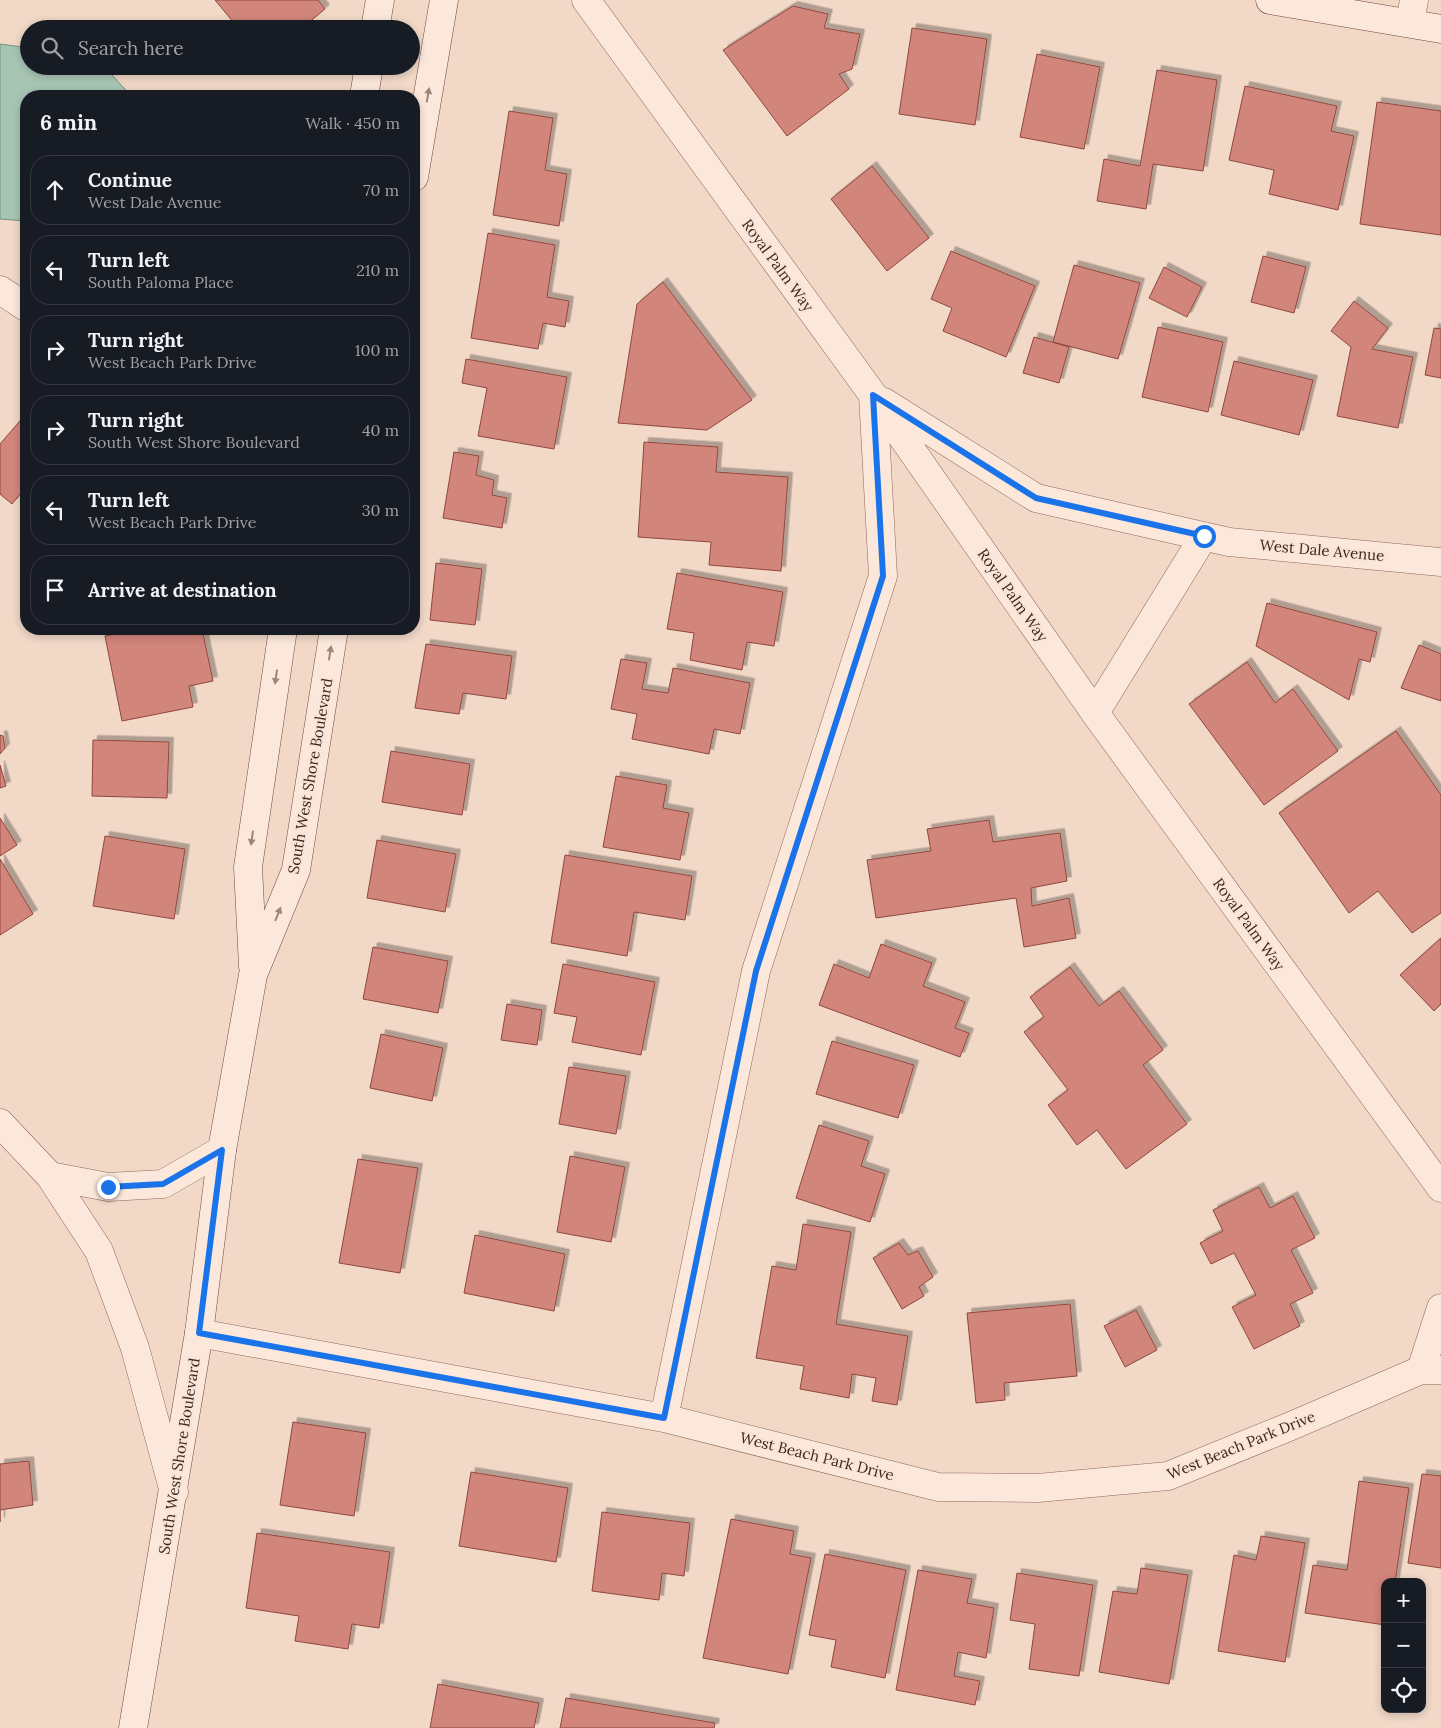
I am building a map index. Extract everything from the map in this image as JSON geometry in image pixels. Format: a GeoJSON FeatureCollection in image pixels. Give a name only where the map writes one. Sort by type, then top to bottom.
{"type":"FeatureCollection","features":[{"type":"Feature","properties":{"kind":"street"},"geometry":{"type":"LineString","coordinates":[[377,20],[380,0]]}},
{"type":"Feature","properties":{"kind":"street"},"geometry":{"type":"LineString","coordinates":[[420,142],[444,0]]}},
{"type":"Feature","properties":{"kind":"street","name":"Royal Palm Way"},"geometry":{"type":"LineString","coordinates":[[586,0],[873,395],[1095,713],[1441,1188]]}},
{"type":"Feature","properties":{"kind":"street"},"geometry":{"type":"LineString","coordinates":[[1270,0],[1412,12],[1441,28]]}},
{"type":"Feature","properties":{"kind":"street"},"geometry":{"type":"LineString","coordinates":[[365,90],[368,75]]}},
{"type":"Feature","properties":{"kind":"street"},"geometry":{"type":"LineString","coordinates":[[0,290],[20,303]]}},
{"type":"Feature","properties":{"kind":"street"},"geometry":{"type":"LineString","coordinates":[[664,1418],[756,971],[883,576],[873,395]]}},
{"type":"Feature","properties":{"kind":"street","name":"West Dale Avenue"},"geometry":{"type":"LineString","coordinates":[[873,395],[1036,498],[1229,542],[1441,562]]}},
{"type":"Feature","properties":{"kind":"street"},"geometry":{"type":"LineString","coordinates":[[1095,713],[1204,536]]}},
{"type":"Feature","properties":{"kind":"street","name":"South West Shore Boulevard"},"geometry":{"type":"LineString","coordinates":[[253,975],[248,867],[282,635]]}},
{"type":"Feature","properties":{"kind":"street","name":"South West Shore Boulevard"},"geometry":{"type":"LineString","coordinates":[[134,1728],[199,1333],[222,1150],[253,975],[296,870],[333,635]]}},
{"type":"Feature","properties":{"kind":"street"},"geometry":{"type":"LineString","coordinates":[[0,1123],[50,1176],[99,1251],[135,1348],[174,1492]]}},
{"type":"Feature","properties":{"kind":"street"},"geometry":{"type":"LineString","coordinates":[[50,1176],[108,1187],[163,1184],[222,1150]]}},
{"type":"Feature","properties":{"kind":"street","name":"West Beach Park Drive"},"geometry":{"type":"LineString","coordinates":[[199,1333],[664,1418],[938,1487],[1038,1488],[1168,1476],[1431,1370],[1441,1308]]}},
{"type":"Feature","properties":{"kind":"shaded area"},"geometry":{"type":"Polygon","coordinates":[[[0,44],[20,47],[20,75],[112,75],[126,90],[20,90],[20,221],[0,219],[0,44]]]}},
{"type":"Feature","properties":{"kind":"building"},"geometry":{"type":"Polygon","coordinates":[[[215,0],[318,0],[325,9],[312,20],[232,20],[215,0]]]}},
{"type":"Feature","properties":{"kind":"building"},"geometry":{"type":"Polygon","coordinates":[[[793,6],[828,14],[824,28],[860,34],[852,69],[839,74],[849,89],[787,136],[723,50],[793,6]]]}},
{"type":"Feature","properties":{"kind":"building"},"geometry":{"type":"Polygon","coordinates":[[[912,28],[987,39],[975,125],[899,114],[912,28]]]}},
{"type":"Feature","properties":{"kind":"building"},"geometry":{"type":"Polygon","coordinates":[[[1037,54],[1100,67],[1084,149],[1020,137],[1037,54]]]}},
{"type":"Feature","properties":{"kind":"building"},"geometry":{"type":"Polygon","coordinates":[[[1157,70],[1217,80],[1203,171],[1153,164],[1146,209],[1097,201],[1104,159],[1140,166],[1157,70]]]}},
{"type":"Feature","properties":{"kind":"building"},"geometry":{"type":"Polygon","coordinates":[[[1245,86],[1337,106],[1331,131],[1354,136],[1338,210],[1269,194],[1274,170],[1229,160],[1245,86]]]}},
{"type":"Feature","properties":{"kind":"building"},"geometry":{"type":"Polygon","coordinates":[[[1377,102],[1441,111],[1441,235],[1360,224],[1377,102]]]}},
{"type":"Feature","properties":{"kind":"building"},"geometry":{"type":"Polygon","coordinates":[[[509,111],[553,118],[545,170],[567,174],[559,226],[493,215],[509,111]]]}},
{"type":"Feature","properties":{"kind":"building"},"geometry":{"type":"Polygon","coordinates":[[[872,166],[929,238],[887,271],[831,199],[872,166]]]}},
{"type":"Feature","properties":{"kind":"building"},"geometry":{"type":"Polygon","coordinates":[[[488,233],[555,245],[547,297],[569,301],[565,327],[543,323],[538,349],[471,338],[488,233]]]}},
{"type":"Feature","properties":{"kind":"building"},"geometry":{"type":"Polygon","coordinates":[[[951,251],[1035,286],[1006,357],[943,331],[952,308],[931,299],[951,251]]]}},
{"type":"Feature","properties":{"kind":"building"},"geometry":{"type":"Polygon","coordinates":[[[1263,256],[1306,267],[1294,313],[1251,302],[1263,256]]]}},
{"type":"Feature","properties":{"kind":"building"},"geometry":{"type":"Polygon","coordinates":[[[1074,265],[1140,283],[1118,359],[1053,342],[1074,265]]]}},
{"type":"Feature","properties":{"kind":"building"},"geometry":{"type":"Polygon","coordinates":[[[1164,267],[1202,287],[1187,317],[1149,298],[1164,267]]]}},
{"type":"Feature","properties":{"kind":"building"},"geometry":{"type":"Polygon","coordinates":[[[663,282],[752,400],[707,430],[618,423],[637,304],[663,282]]]}},
{"type":"Feature","properties":{"kind":"building"},"geometry":{"type":"Polygon","coordinates":[[[1354,301],[1388,328],[1372,349],[1413,357],[1398,428],[1337,416],[1351,347],[1331,331],[1354,301]]]}},
{"type":"Feature","properties":{"kind":"building"},"geometry":{"type":"Polygon","coordinates":[[[1158,327],[1223,342],[1208,412],[1142,397],[1158,327]]]}},
{"type":"Feature","properties":{"kind":"building"},"geometry":{"type":"Polygon","coordinates":[[[1434,328],[1441,329],[1441,378],[1425,375],[1434,328]]]}},
{"type":"Feature","properties":{"kind":"building"},"geometry":{"type":"Polygon","coordinates":[[[1034,337],[1069,347],[1059,383],[1023,373],[1034,337]]]}},
{"type":"Feature","properties":{"kind":"building"},"geometry":{"type":"Polygon","coordinates":[[[466,359],[567,377],[554,449],[478,436],[487,388],[462,383],[466,359]]]}},
{"type":"Feature","properties":{"kind":"building"},"geometry":{"type":"Polygon","coordinates":[[[1234,361],[1313,380],[1299,435],[1221,415],[1234,361]]]}},
{"type":"Feature","properties":{"kind":"building"},"geometry":{"type":"Polygon","coordinates":[[[20,421],[20,494],[12,504],[0,494],[0,444],[20,421]]]}},
{"type":"Feature","properties":{"kind":"building"},"geometry":{"type":"Polygon","coordinates":[[[644,442],[718,447],[716,472],[788,477],[781,571],[709,565],[711,542],[638,537],[644,442]]]}},
{"type":"Feature","properties":{"kind":"building"},"geometry":{"type":"Polygon","coordinates":[[[454,452],[479,456],[476,475],[494,480],[492,495],[507,498],[502,528],[443,518],[454,452]]]}},
{"type":"Feature","properties":{"kind":"building"},"geometry":{"type":"Polygon","coordinates":[[[436,563],[482,569],[475,625],[430,620],[436,563]]]}},
{"type":"Feature","properties":{"kind":"building"},"geometry":{"type":"Polygon","coordinates":[[[677,573],[783,592],[774,646],[747,642],[742,670],[690,660],[694,633],[667,629],[677,573]]]}},
{"type":"Feature","properties":{"kind":"building"},"geometry":{"type":"Polygon","coordinates":[[[1267,603],[1377,632],[1370,662],[1359,659],[1349,700],[1256,646],[1267,603]]]}},
{"type":"Feature","properties":{"kind":"building"},"geometry":{"type":"Polygon","coordinates":[[[203,635],[213,681],[189,686],[193,707],[122,721],[105,636],[203,635]]]}},
{"type":"Feature","properties":{"kind":"building"},"geometry":{"type":"Polygon","coordinates":[[[426,644],[512,656],[506,699],[463,693],[459,714],[415,708],[426,644]]]}},
{"type":"Feature","properties":{"kind":"building"},"geometry":{"type":"Polygon","coordinates":[[[1419,645],[1441,654],[1441,701],[1401,688],[1419,645]]]}},
{"type":"Feature","properties":{"kind":"building"},"geometry":{"type":"Polygon","coordinates":[[[621,659],[647,663],[642,689],[668,693],[673,668],[750,683],[740,734],[714,729],[709,754],[632,739],[637,714],[611,709],[621,659]]]}},
{"type":"Feature","properties":{"kind":"building"},"geometry":{"type":"Polygon","coordinates":[[[1247,662],[1275,703],[1293,689],[1338,751],[1264,805],[1189,704],[1247,662]]]}},
{"type":"Feature","properties":{"kind":"building"},"geometry":{"type":"Polygon","coordinates":[[[1396,731],[1441,795],[1441,913],[1412,933],[1378,891],[1349,913],[1279,813],[1396,731]]]}},
{"type":"Feature","properties":{"kind":"building"},"geometry":{"type":"Polygon","coordinates":[[[0,735],[3,736],[5,748],[0,754],[0,735]]]}},
{"type":"Feature","properties":{"kind":"building"},"geometry":{"type":"Polygon","coordinates":[[[93,740],[169,742],[167,798],[92,796],[93,740]]]}},
{"type":"Feature","properties":{"kind":"building"},"geometry":{"type":"Polygon","coordinates":[[[391,751],[470,764],[462,815],[382,802],[391,751]]]}},
{"type":"Feature","properties":{"kind":"building"},"geometry":{"type":"Polygon","coordinates":[[[0,765],[6,786],[0,788],[0,765]]]}},
{"type":"Feature","properties":{"kind":"building"},"geometry":{"type":"Polygon","coordinates":[[[616,776],[667,785],[663,808],[689,813],[680,860],[603,847],[616,776]]]}},
{"type":"Feature","properties":{"kind":"building"},"geometry":{"type":"Polygon","coordinates":[[[0,818],[17,845],[0,856],[0,818]]]}},
{"type":"Feature","properties":{"kind":"building"},"geometry":{"type":"Polygon","coordinates":[[[989,820],[993,842],[1060,833],[1067,881],[1031,888],[1032,906],[1069,898],[1076,938],[1024,947],[1016,898],[876,918],[867,860],[931,851],[927,829],[989,820]]]}},
{"type":"Feature","properties":{"kind":"building"},"geometry":{"type":"Polygon","coordinates":[[[105,836],[185,849],[174,919],[93,906],[105,836]]]}},
{"type":"Feature","properties":{"kind":"building"},"geometry":{"type":"Polygon","coordinates":[[[377,840],[456,854],[445,912],[367,898],[377,840]]]}},
{"type":"Feature","properties":{"kind":"building"},"geometry":{"type":"Polygon","coordinates":[[[565,855],[692,876],[685,920],[634,912],[627,956],[551,943],[565,855]]]}},
{"type":"Feature","properties":{"kind":"building"},"geometry":{"type":"Polygon","coordinates":[[[0,859],[33,914],[0,935],[0,859]]]}},
{"type":"Feature","properties":{"kind":"building"},"geometry":{"type":"Polygon","coordinates":[[[1441,938],[1441,1004],[1434,1011],[1400,975],[1441,938]]]}},
{"type":"Feature","properties":{"kind":"building"},"geometry":{"type":"Polygon","coordinates":[[[881,944],[932,963],[923,986],[965,1002],[955,1028],[969,1033],[960,1057],[819,1005],[834,964],[869,978],[881,944]]]}},
{"type":"Feature","properties":{"kind":"building"},"geometry":{"type":"Polygon","coordinates":[[[373,947],[448,961],[438,1013],[363,999],[373,947]]]}},
{"type":"Feature","properties":{"kind":"building"},"geometry":{"type":"Polygon","coordinates":[[[563,964],[655,982],[641,1055],[572,1042],[577,1017],[554,1013],[563,964]]]}},
{"type":"Feature","properties":{"kind":"building"},"geometry":{"type":"Polygon","coordinates":[[[1070,967],[1099,1006],[1119,991],[1163,1050],[1143,1065],[1187,1124],[1126,1169],[1097,1130],[1077,1145],[1048,1105],[1068,1090],[1024,1032],[1044,1017],[1030,997],[1070,967]]]}},
{"type":"Feature","properties":{"kind":"building"},"geometry":{"type":"Polygon","coordinates":[[[507,1004],[542,1010],[537,1045],[501,1040],[507,1004]]]}},
{"type":"Feature","properties":{"kind":"building"},"geometry":{"type":"Polygon","coordinates":[[[381,1034],[443,1048],[432,1101],[370,1088],[381,1034]]]}},
{"type":"Feature","properties":{"kind":"building"},"geometry":{"type":"Polygon","coordinates":[[[832,1041],[914,1065],[898,1118],[816,1094],[832,1041]]]}},
{"type":"Feature","properties":{"kind":"building"},"geometry":{"type":"Polygon","coordinates":[[[569,1067],[626,1076],[616,1134],[559,1124],[569,1067]]]}},
{"type":"Feature","properties":{"kind":"building"},"geometry":{"type":"Polygon","coordinates":[[[819,1125],[869,1141],[861,1166],[885,1174],[870,1222],[796,1198],[819,1125]]]}},
{"type":"Feature","properties":{"kind":"building"},"geometry":{"type":"Polygon","coordinates":[[[570,1156],[625,1167],[611,1242],[557,1232],[570,1156]]]}},
{"type":"Feature","properties":{"kind":"building"},"geometry":{"type":"Polygon","coordinates":[[[358,1159],[418,1168],[400,1273],[339,1263],[358,1159]]]}},
{"type":"Feature","properties":{"kind":"building"},"geometry":{"type":"Polygon","coordinates":[[[1259,1187],[1270,1208],[1293,1196],[1315,1238],[1291,1250],[1313,1293],[1290,1304],[1300,1326],[1254,1349],[1232,1307],[1256,1295],[1234,1253],[1211,1264],[1200,1243],[1223,1231],[1213,1210],[1259,1187]]]}},
{"type":"Feature","properties":{"kind":"building"},"geometry":{"type":"Polygon","coordinates":[[[803,1224],[851,1232],[836,1324],[908,1336],[897,1405],[872,1401],[876,1378],[852,1374],[849,1398],[800,1389],[804,1366],[756,1358],[772,1266],[796,1270],[803,1224]]]}},
{"type":"Feature","properties":{"kind":"building"},"geometry":{"type":"Polygon","coordinates":[[[475,1235],[565,1254],[554,1311],[464,1293],[475,1235]]]}},
{"type":"Feature","properties":{"kind":"building"},"geometry":{"type":"Polygon","coordinates":[[[899,1243],[908,1255],[918,1251],[933,1277],[919,1287],[924,1296],[902,1309],[873,1258],[899,1243]]]}},
{"type":"Feature","properties":{"kind":"building"},"geometry":{"type":"Polygon","coordinates":[[[1070,1304],[1077,1376],[1004,1383],[1005,1400],[976,1403],[967,1313],[1070,1304]]]}},
{"type":"Feature","properties":{"kind":"building"},"geometry":{"type":"Polygon","coordinates":[[[1136,1310],[1157,1350],[1125,1367],[1104,1326],[1136,1310]]]}},
{"type":"Feature","properties":{"kind":"building"},"geometry":{"type":"Polygon","coordinates":[[[293,1422],[366,1433],[354,1516],[280,1505],[293,1422]]]}},
{"type":"Feature","properties":{"kind":"building"},"geometry":{"type":"Polygon","coordinates":[[[29,1461],[33,1505],[0,1510],[0,1464],[29,1461]]]}},
{"type":"Feature","properties":{"kind":"building"},"geometry":{"type":"Polygon","coordinates":[[[471,1472],[568,1488],[556,1562],[459,1546],[471,1472]]]}},
{"type":"Feature","properties":{"kind":"building"},"geometry":{"type":"Polygon","coordinates":[[[1422,1474],[1441,1476],[1441,1568],[1408,1563],[1422,1474]]]}},
{"type":"Feature","properties":{"kind":"building"},"geometry":{"type":"Polygon","coordinates":[[[1359,1481],[1409,1488],[1396,1578],[1381,1578],[1381,1624],[1305,1613],[1313,1565],[1347,1570],[1359,1481]]]}},
{"type":"Feature","properties":{"kind":"building"},"geometry":{"type":"Polygon","coordinates":[[[602,1512],[690,1523],[684,1576],[662,1573],[659,1600],[592,1591],[602,1512]]]}},
{"type":"Feature","properties":{"kind":"building"},"geometry":{"type":"Polygon","coordinates":[[[731,1519],[794,1531],[790,1554],[811,1558],[788,1674],[703,1658],[731,1519]]]}},
{"type":"Feature","properties":{"kind":"building"},"geometry":{"type":"Polygon","coordinates":[[[257,1533],[390,1552],[379,1628],[352,1624],[348,1649],[295,1641],[299,1616],[246,1608],[257,1533]]]}},
{"type":"Feature","properties":{"kind":"building"},"geometry":{"type":"Polygon","coordinates":[[[1261,1536],[1305,1543],[1285,1662],[1218,1651],[1234,1555],[1256,1560],[1261,1536]]]}},
{"type":"Feature","properties":{"kind":"building"},"geometry":{"type":"Polygon","coordinates":[[[825,1554],[906,1570],[885,1678],[831,1667],[836,1640],[809,1635],[825,1554]]]}},
{"type":"Feature","properties":{"kind":"building"},"geometry":{"type":"Polygon","coordinates":[[[1141,1568],[1188,1575],[1169,1684],[1099,1672],[1113,1591],[1137,1594],[1141,1568]]]}},
{"type":"Feature","properties":{"kind":"building"},"geometry":{"type":"Polygon","coordinates":[[[918,1570],[972,1579],[967,1603],[994,1608],[986,1658],[958,1652],[954,1676],[980,1681],[975,1705],[896,1690],[918,1570]]]}},
{"type":"Feature","properties":{"kind":"building"},"geometry":{"type":"Polygon","coordinates":[[[1017,1573],[1093,1585],[1079,1676],[1029,1669],[1035,1624],[1010,1620],[1017,1573]]]}},
{"type":"Feature","properties":{"kind":"building"},"geometry":{"type":"Polygon","coordinates":[[[438,1684],[539,1703],[534,1728],[430,1728],[438,1684]]]}},
{"type":"Feature","properties":{"kind":"building"},"geometry":{"type":"Polygon","coordinates":[[[566,1698],[715,1723],[714,1728],[560,1728],[566,1698]]]}},
{"type":"Feature","properties":{"kind":"route"},"geometry":{"type":"LineString","coordinates":[[108,1187],[163,1184],[222,1150],[199,1333],[664,1418],[756,971],[883,576],[873,395],[1036,498],[1204,536]]}}]}
